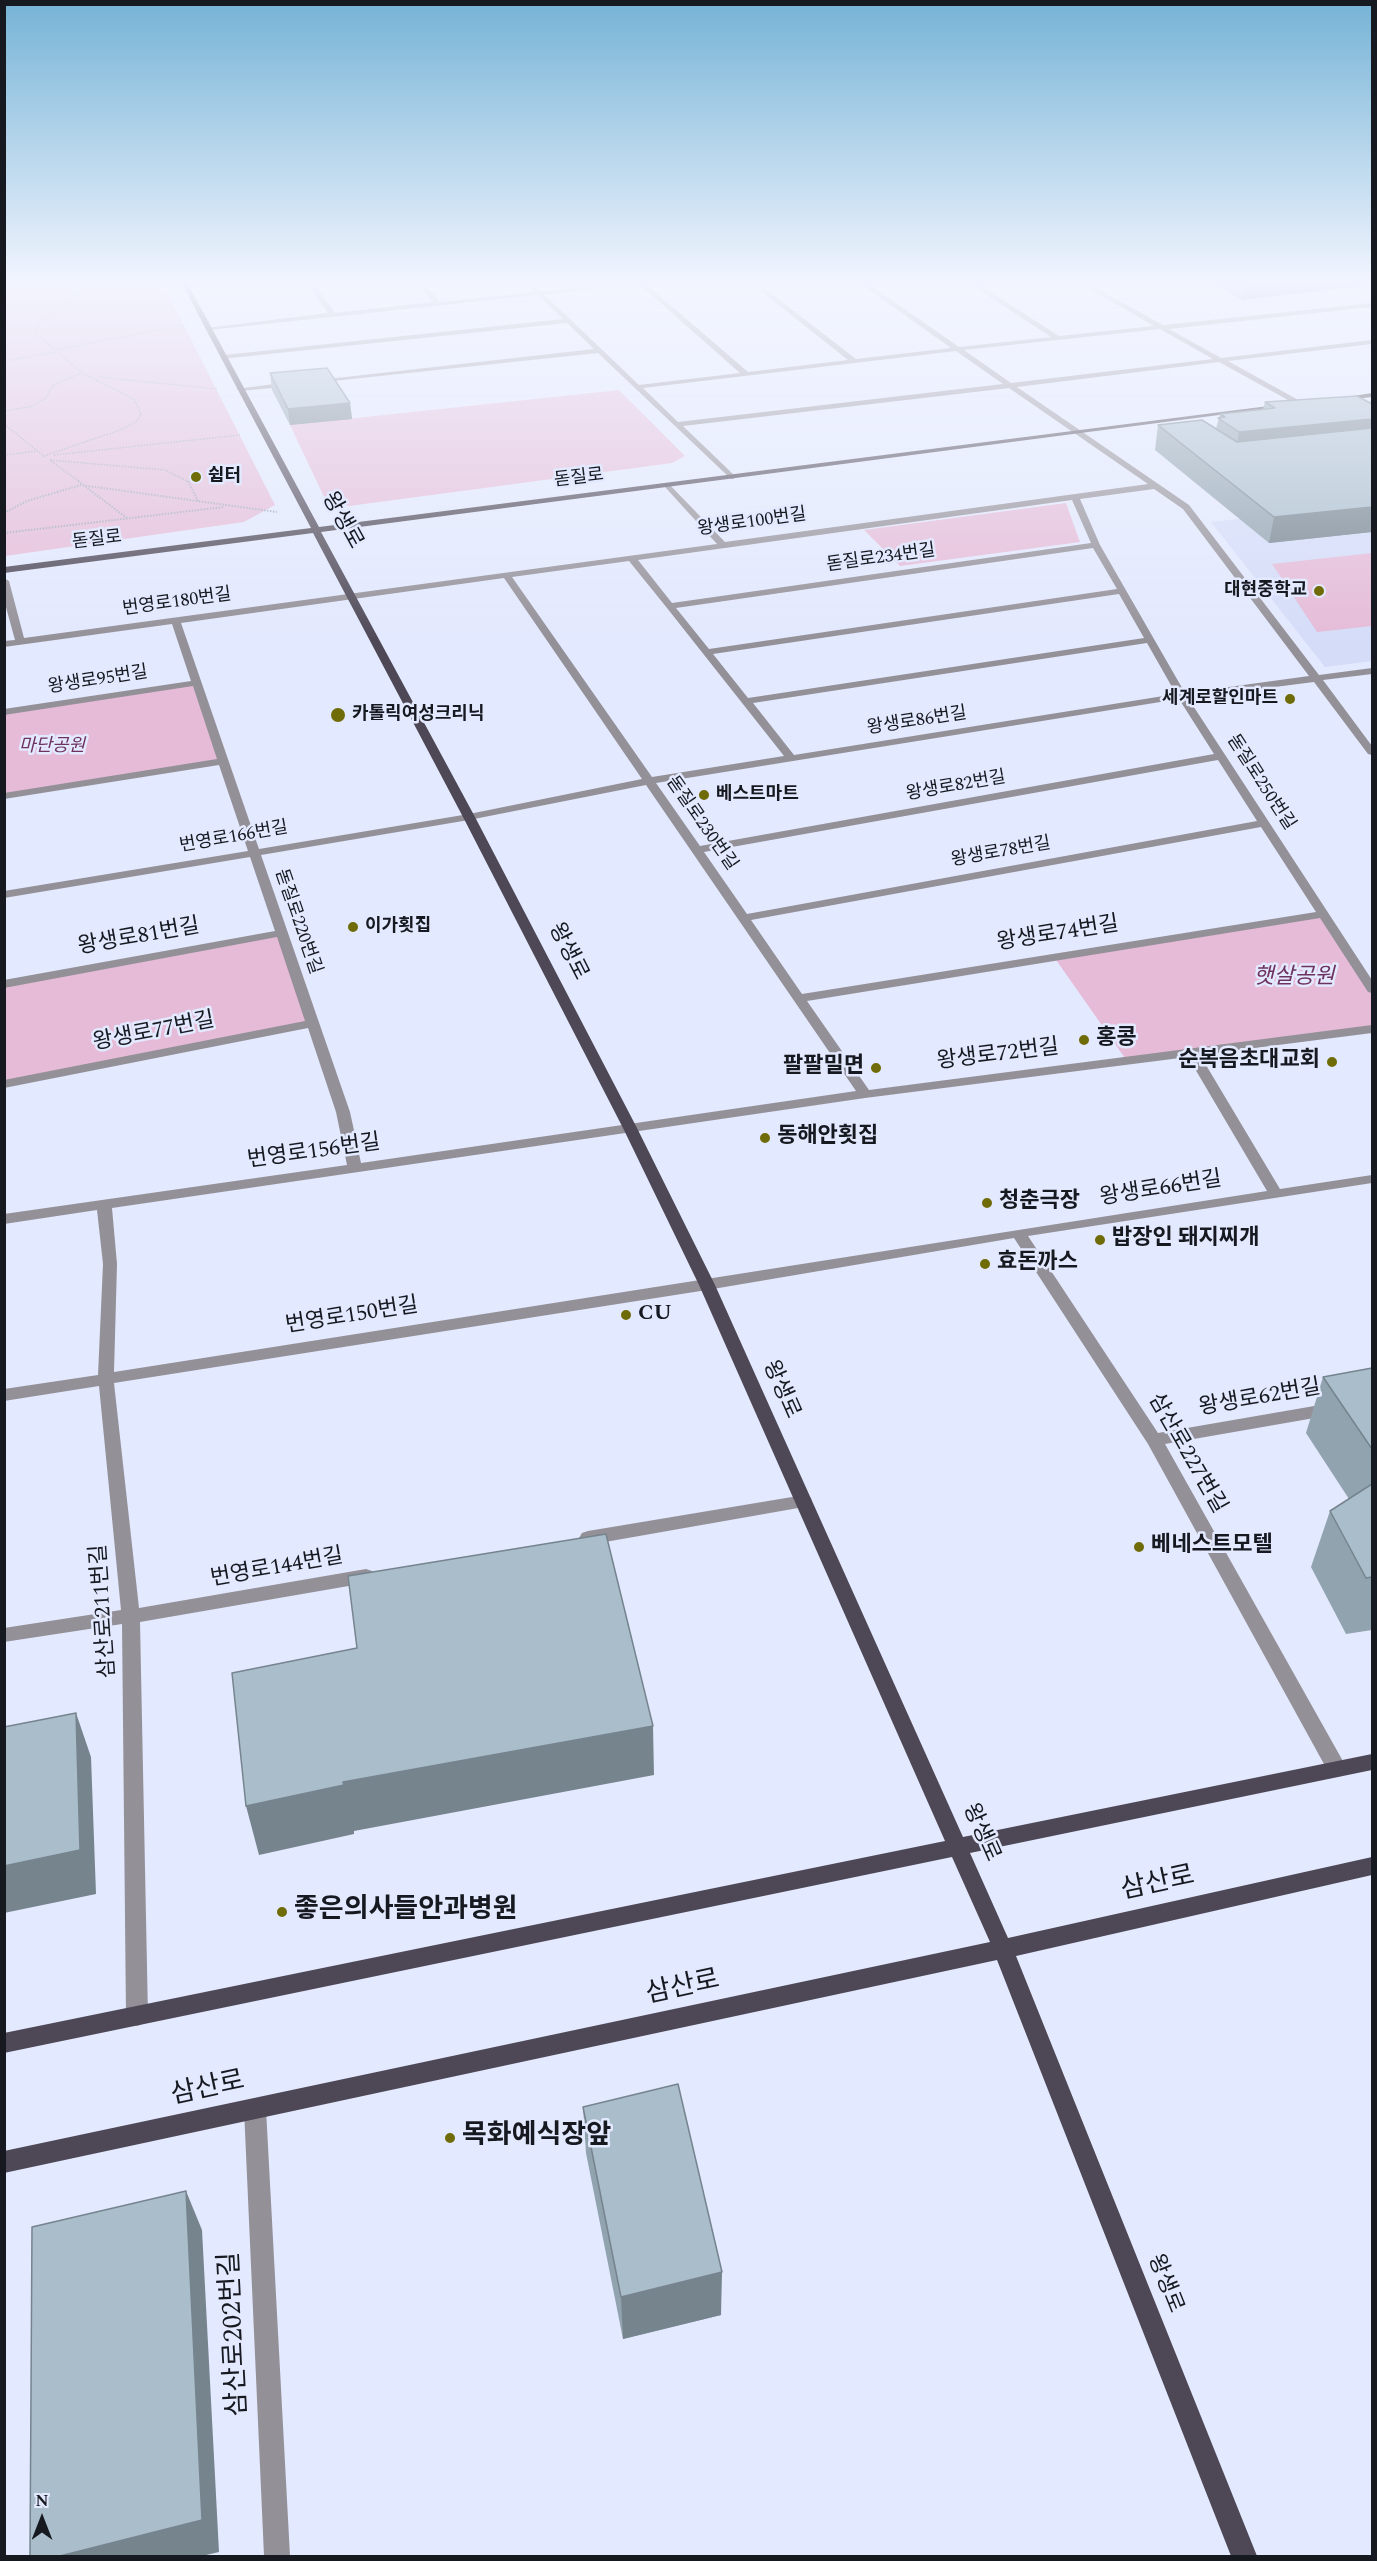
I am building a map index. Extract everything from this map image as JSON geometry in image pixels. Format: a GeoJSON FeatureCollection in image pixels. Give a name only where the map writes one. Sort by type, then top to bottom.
{"type":"FeatureCollection","features":[{"type":"Feature","properties":{"kind":"main road","name":"왕생로"},"geometry":{"type":"LineString","coordinates":[[247,404],[353,596],[469,817],[630,1128],[707,1285],[1003,1948],[1244,2556]]}},
{"type":"Feature","properties":{"kind":"main road","name":"돋질로"},"geometry":{"type":"LineString","coordinates":[[4,570],[1304,404]]}},
{"type":"Feature","properties":{"kind":"main road"},"geometry":{"type":"LineString","coordinates":[[4,2043],[1372,1762]]}},
{"type":"Feature","properties":{"kind":"main road","name":"삼산로"},"geometry":{"type":"LineString","coordinates":[[4,2162],[1003,1948],[1372,1866]]}},
{"type":"Feature","properties":{"kind":"street"},"geometry":{"type":"LineString","coordinates":[[654,404],[731,477]]}},
{"type":"Feature","properties":{"kind":"street"},"geometry":{"type":"LineString","coordinates":[[676,425],[856,404]]}},
{"type":"Feature","properties":{"kind":"street"},"geometry":{"type":"LineString","coordinates":[[1038,404],[1186,507],[1372,752]]}},
{"type":"Feature","properties":{"kind":"street"},"geometry":{"type":"LineString","coordinates":[[1334,404],[1338,406]]}},
{"type":"Feature","properties":{"kind":"street"},"geometry":{"type":"LineString","coordinates":[[668,485],[722,544]]}},
{"type":"Feature","properties":{"kind":"street","name":"왕생로100번길"},"geometry":{"type":"LineString","coordinates":[[353,596],[1155,486]]}},
{"type":"Feature","properties":{"kind":"street","name":"돋질로250번길"},"geometry":{"type":"LineString","coordinates":[[1074,496],[1096,545],[1182,696],[1372,989]]}},
{"type":"Feature","properties":{"kind":"street","name":"돋질로234번길"},"geometry":{"type":"LineString","coordinates":[[670,606],[1096,545]]}},
{"type":"Feature","properties":{"kind":"street"},"geometry":{"type":"LineString","coordinates":[[631,557],[792,759]]}},
{"type":"Feature","properties":{"kind":"street","name":"돋질로230번길"},"geometry":{"type":"LineString","coordinates":[[506,574],[865,1094]]}},
{"type":"Feature","properties":{"kind":"street"},"geometry":{"type":"LineString","coordinates":[[4,580],[20,641]]}},
{"type":"Feature","properties":{"kind":"street"},"geometry":{"type":"LineString","coordinates":[[707,652],[1122,591]]}},
{"type":"Feature","properties":{"kind":"street","name":"번영로180번길"},"geometry":{"type":"LineString","coordinates":[[4,644],[353,596]]}},
{"type":"Feature","properties":{"kind":"street","name":"돋질로220번길"},"geometry":{"type":"LineString","coordinates":[[175,620],[343,1112],[355,1168]]}},
{"type":"Feature","properties":{"kind":"street"},"geometry":{"type":"LineString","coordinates":[[747,701],[1150,640]]}},
{"type":"Feature","properties":{"kind":"street","name":"왕생로86번길"},"geometry":{"type":"LineString","coordinates":[[469,817],[650,782],[792,759],[1182,696],[1372,671]]}},
{"type":"Feature","properties":{"kind":"street","name":"왕생로95번길"},"geometry":{"type":"LineString","coordinates":[[4,712],[196,683]]}},
{"type":"Feature","properties":{"kind":"street","name":"왕생로82번길"},"geometry":{"type":"LineString","coordinates":[[697,850],[1221,756]]}},
{"type":"Feature","properties":{"kind":"street"},"geometry":{"type":"LineString","coordinates":[[4,796],[223,761]]}},
{"type":"Feature","properties":{"kind":"street","name":"번영로166번길"},"geometry":{"type":"LineString","coordinates":[[4,895],[469,817]]}},
{"type":"Feature","properties":{"kind":"street","name":"왕생로78번길"},"geometry":{"type":"LineString","coordinates":[[744,918],[1264,823]]}},
{"type":"Feature","properties":{"kind":"street","name":"왕생로74번길"},"geometry":{"type":"LineString","coordinates":[[799,998],[1324,914]]}},
{"type":"Feature","properties":{"kind":"street","name":"왕생로81번길"},"geometry":{"type":"LineString","coordinates":[[4,984],[282,933]]}},
{"type":"Feature","properties":{"kind":"street","name":"왕생로77번길"},"geometry":{"type":"LineString","coordinates":[[4,1084],[313,1023]]}},
{"type":"Feature","properties":{"kind":"street","name":"왕생로72번길"},"geometry":{"type":"LineString","coordinates":[[630,1128],[865,1094],[1372,1029]]}},
{"type":"Feature","properties":{"kind":"street"},"geometry":{"type":"LineString","coordinates":[[1192,1053],[1276,1194]]}},
{"type":"Feature","properties":{"kind":"street","name":"번영로156번길"},"geometry":{"type":"LineString","coordinates":[[4,1219],[630,1128]]}},
{"type":"Feature","properties":{"kind":"street","name":"왕생로66번길"},"geometry":{"type":"LineString","coordinates":[[707,1285],[1018,1233],[1372,1179]]}},
{"type":"Feature","properties":{"kind":"street","name":"삼산로211번길"},"geometry":{"type":"LineString","coordinates":[[104,1204],[110,1264],[106,1378],[131,1616],[137,2016]]}},
{"type":"Feature","properties":{"kind":"street","name":"삼산로227번길"},"geometry":{"type":"LineString","coordinates":[[1018,1233],[1154,1440],[1337,1769]]}},
{"type":"Feature","properties":{"kind":"street","name":"번영로150번길"},"geometry":{"type":"LineString","coordinates":[[4,1395],[707,1285]]}},
{"type":"Feature","properties":{"kind":"street","name":"왕생로62번길"},"geometry":{"type":"LineString","coordinates":[[1154,1440],[1372,1402]]}},
{"type":"Feature","properties":{"kind":"street"},"geometry":{"type":"LineString","coordinates":[[568,1541],[804,1501]]}},
{"type":"Feature","properties":{"kind":"street","name":"번영로144번길"},"geometry":{"type":"LineString","coordinates":[[4,1635],[379,1574]]}},
{"type":"Feature","properties":{"kind":"street","name":"삼산로202번길"},"geometry":{"type":"LineString","coordinates":[[255,2109],[277,2556]]}},
{"type":"Feature","properties":{"kind":"path"},"geometry":{"type":"LineString","coordinates":[[4,411],[37,404]]}},
{"type":"Feature","properties":{"kind":"path"},"geometry":{"type":"LineString","coordinates":[[44,456],[123,429],[137,421],[141,414],[136,404]]}},
{"type":"Feature","properties":{"kind":"path"},"geometry":{"type":"LineString","coordinates":[[4,424],[81,485],[128,518]]}},
{"type":"Feature","properties":{"kind":"path"},"geometry":{"type":"LineString","coordinates":[[44,456],[263,432]]}},
{"type":"Feature","properties":{"kind":"path"},"geometry":{"type":"LineString","coordinates":[[4,455],[38,451]]}},
{"type":"Feature","properties":{"kind":"path"},"geometry":{"type":"LineString","coordinates":[[50,460],[165,470],[186,479],[192,485],[198,501]]}},
{"type":"Feature","properties":{"kind":"path"},"geometry":{"type":"LineString","coordinates":[[4,513],[27,501],[81,485],[310,516]]}},
{"type":"Feature","properties":{"kind":"path"},"geometry":{"type":"LineString","coordinates":[[4,533],[232,506]]}},
{"type":"Feature","properties":{"kind":"shaded area","name":"대현중학교"},"geometry":{"type":"Polygon","coordinates":[[[1372,504],[1372,661],[1325,667],[1211,522],[1372,504]]]}},
{"type":"Feature","properties":{"kind":"green space"},"geometry":{"type":"Polygon","coordinates":[[[5,404],[224,404],[275,505],[244,522],[5,556],[5,404]]]}},
{"type":"Feature","properties":{"kind":"green space"},"geometry":{"type":"Polygon","coordinates":[[[492,404],[633,404],[685,456],[672,463],[349,506],[326,501],[290,425],[492,404]]]}},
{"type":"Feature","properties":{"kind":"green space"},"geometry":{"type":"Polygon","coordinates":[[[1066,503],[1080,542],[900,566],[864,530],[1066,503]]]}},
{"type":"Feature","properties":{"kind":"green space"},"geometry":{"type":"Polygon","coordinates":[[[1372,553],[1372,626],[1317,632],[1272,564],[1372,553]]]}},
{"type":"Feature","properties":{"kind":"green space","name":"마단공원"},"geometry":{"type":"Polygon","coordinates":[[[196,683],[223,761],[5,796],[5,712],[196,683]]]}},
{"type":"Feature","properties":{"kind":"green space","name":"햇살공원"},"geometry":{"type":"Polygon","coordinates":[[[1324,914],[1372,989],[1372,1029],[1127,1061],[1054,957],[1324,914]]]}},
{"type":"Feature","properties":{"kind":"green space"},"geometry":{"type":"Polygon","coordinates":[[[282,933],[313,1023],[5,1084],[5,984],[282,933]]]}},
{"type":"Feature","properties":{"kind":"building"},"geometry":{"type":"Polygon","coordinates":[[[285,404],[345,404],[288,409],[285,404]]]}},
{"type":"Feature","properties":{"kind":"building"},"geometry":{"type":"Polygon","coordinates":[[[1268,404],[1371,404],[1372,419],[1239,432],[1218,418],[1225,417],[1220,414],[1275,408],[1268,404]]]}},
{"type":"Feature","properties":{"kind":"building"},"geometry":{"type":"Polygon","coordinates":[[[1202,420],[1237,442],[1372,428],[1372,507],[1274,517],[1158,425],[1202,420]]]}},
{"type":"Feature","properties":{"kind":"building"},"geometry":{"type":"Polygon","coordinates":[[[1372,1368],[1372,1449],[1323,1377],[1372,1368]]]}},
{"type":"Feature","properties":{"kind":"building"},"geometry":{"type":"Polygon","coordinates":[[[1372,1484],[1372,1577],[1366,1578],[1330,1511],[1372,1484]]]}},
{"type":"Feature","properties":{"kind":"building"},"geometry":{"type":"Polygon","coordinates":[[[606,1534],[653,1726],[343,1782],[344,1785],[246,1806],[232,1673],[357,1648],[348,1576],[606,1534]]]}},
{"type":"Feature","properties":{"kind":"building"},"geometry":{"type":"Polygon","coordinates":[[[76,1713],[80,1850],[4,1866],[4,1727],[76,1713]]]}},
{"type":"Feature","properties":{"kind":"building"},"geometry":{"type":"Polygon","coordinates":[[[678,2084],[722,2272],[621,2297],[583,2107],[678,2084]]]}},
{"type":"Feature","properties":{"kind":"building"},"geometry":{"type":"Polygon","coordinates":[[[186,2191],[202,2520],[60,2556],[30,2556],[32,2227],[186,2191]]]}},
{"type":"Feature","properties":{"kind":"place","name":"쉼터"},"geometry":{"type":"Point","coordinates":[196,477]}},
{"type":"Feature","properties":{"kind":"place","name":"대현중학교"},"geometry":{"type":"Point","coordinates":[1319,591]}},
{"type":"Feature","properties":{"kind":"place","name":"세계로할인마트"},"geometry":{"type":"Point","coordinates":[1290,699]}},
{"type":"Feature","properties":{"kind":"place","name":"카톨릭여성크리닉"},"geometry":{"type":"Point","coordinates":[338,715]}},
{"type":"Feature","properties":{"kind":"place","name":"베스트마트"},"geometry":{"type":"Point","coordinates":[704,795]}},
{"type":"Feature","properties":{"kind":"place","name":"이가횟집"},"geometry":{"type":"Point","coordinates":[353,927]}},
{"type":"Feature","properties":{"kind":"place","name":"홍콩"},"geometry":{"type":"Point","coordinates":[1084,1040]}},
{"type":"Feature","properties":{"kind":"place","name":"순복음초대교회"},"geometry":{"type":"Point","coordinates":[1332,1062]}},
{"type":"Feature","properties":{"kind":"place","name":"팔팔밀면"},"geometry":{"type":"Point","coordinates":[876,1068]}},
{"type":"Feature","properties":{"kind":"place","name":"동해안횟집"},"geometry":{"type":"Point","coordinates":[765,1138]}},
{"type":"Feature","properties":{"kind":"place","name":"청춘극장"},"geometry":{"type":"Point","coordinates":[987,1203]}},
{"type":"Feature","properties":{"kind":"place","name":"밥장인 돼지찌개"},"geometry":{"type":"Point","coordinates":[1100,1240]}},
{"type":"Feature","properties":{"kind":"place","name":"효돈까스"},"geometry":{"type":"Point","coordinates":[985,1264]}},
{"type":"Feature","properties":{"kind":"place","name":"CU"},"geometry":{"type":"Point","coordinates":[626,1315]}},
{"type":"Feature","properties":{"kind":"place","name":"베네스트모텔"},"geometry":{"type":"Point","coordinates":[1139,1547]}},
{"type":"Feature","properties":{"kind":"place","name":"좋은의사들안과병원"},"geometry":{"type":"Point","coordinates":[282,1912]}},
{"type":"Feature","properties":{"kind":"place","name":"목화예식장앞"},"geometry":{"type":"Point","coordinates":[450,2138]}}]}
